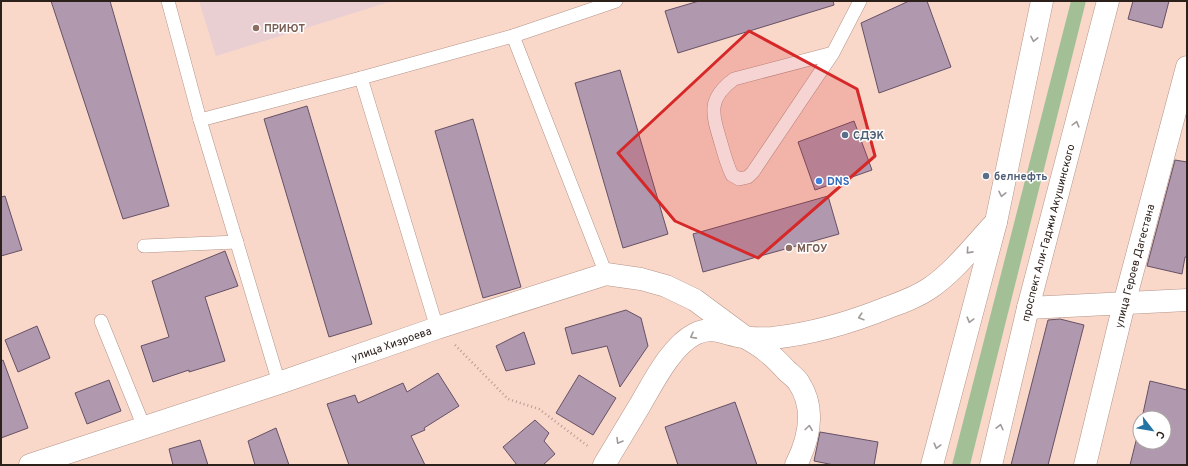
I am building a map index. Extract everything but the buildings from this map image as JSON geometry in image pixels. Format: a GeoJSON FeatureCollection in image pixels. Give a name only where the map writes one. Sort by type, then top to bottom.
{"type":"FeatureCollection","features":[{"type":"Feature","properties":{"kind":"main road"},"geometry":{"type":"LineString","coordinates":[[932,465],[996,222],[1042,1]]}},
{"type":"Feature","properties":{"kind":"main road","name":"проспект Али-Гаджи Акушинского"},"geometry":{"type":"LineString","coordinates":[[991,465],[1028,308],[1108,1]]}},
{"type":"Feature","properties":{"kind":"main road","name":"улица Героев Дагестана"},"geometry":{"type":"LineString","coordinates":[[1085,465],[1124,304],[1187,67]]}},
{"type":"Feature","properties":{"kind":"main road"},"geometry":{"type":"LineString","coordinates":[[605,463],[674,351],[695,334],[710,329],[745,337],[771,338],[817,330],[875,313],[910,299],[930,288],[946,275],[996,222]]}},
{"type":"Feature","properties":{"kind":"main road","name":"улица Хизроева"},"geometry":{"type":"LineString","coordinates":[[30,465],[279,383],[437,328],[606,274],[641,279],[666,286],[695,300],[745,337]]}},
{"type":"Feature","properties":{"kind":"main road"},"geometry":{"type":"LineString","coordinates":[[1028,308],[1187,300]]}},
{"type":"Feature","properties":{"kind":"main road"},"geometry":{"type":"LineString","coordinates":[[745,337],[773,355],[799,383],[806,399],[810,416],[809,430],[805,446],[796,465]]}},
{"type":"Feature","properties":{"kind":"lane"},"geometry":{"type":"LineString","coordinates":[[168,1],[200,120],[279,383]]}},
{"type":"Feature","properties":{"kind":"lane"},"geometry":{"type":"LineString","coordinates":[[200,120],[362,78],[513,36],[616,1]]}},
{"type":"Feature","properties":{"kind":"lane"},"geometry":{"type":"LineString","coordinates":[[834,53],[734,79],[723,88],[716,98],[713,109],[714,122],[732,175],[739,179],[748,177],[753,172],[834,53],[860,1]]}},
{"type":"Feature","properties":{"kind":"lane"},"geometry":{"type":"LineString","coordinates":[[513,36],[606,274]]}},
{"type":"Feature","properties":{"kind":"lane"},"geometry":{"type":"LineString","coordinates":[[362,78],[437,328]]}},
{"type":"Feature","properties":{"kind":"lane"},"geometry":{"type":"LineString","coordinates":[[144,246],[237,242]]}},
{"type":"Feature","properties":{"kind":"lane"},"geometry":{"type":"LineString","coordinates":[[101,321],[144,427]]}},
{"type":"Feature","properties":{"kind":"path"},"geometry":{"type":"LineString","coordinates":[[437,328],[508,399],[539,409],[605,463]]}},
{"type":"Feature","properties":{"kind":"highlighted area"},"geometry":{"type":"Polygon","coordinates":[[[749,31],[857,89],[875,156],[758,258],[675,221],[618,153],[749,31]]]}},
{"type":"Feature","properties":{"kind":"shaded area","name":"ПРИЮТ"},"geometry":{"type":"Polygon","coordinates":[[[199,1],[392,1],[216,56],[199,1]]]}},
{"type":"Feature","properties":{"kind":"green space"},"geometry":{"type":"Polygon","coordinates":[[[1071,1],[1086,1],[970,465],[952,465],[1071,1]]]}},
{"type":"Feature","properties":{"kind":"place","name":"ПРИЮТ"},"geometry":{"type":"Point","coordinates":[256,28]}},
{"type":"Feature","properties":{"kind":"place","name":"СДЭК"},"geometry":{"type":"Point","coordinates":[845,135]}},
{"type":"Feature","properties":{"kind":"place","name":"белнефть"},"geometry":{"type":"Point","coordinates":[986,176]}},
{"type":"Feature","properties":{"kind":"place","name":"DNS"},"geometry":{"type":"Point","coordinates":[819,181]}},
{"type":"Feature","properties":{"kind":"place","name":"МГОУ"},"geometry":{"type":"Point","coordinates":[789,248]}}]}
